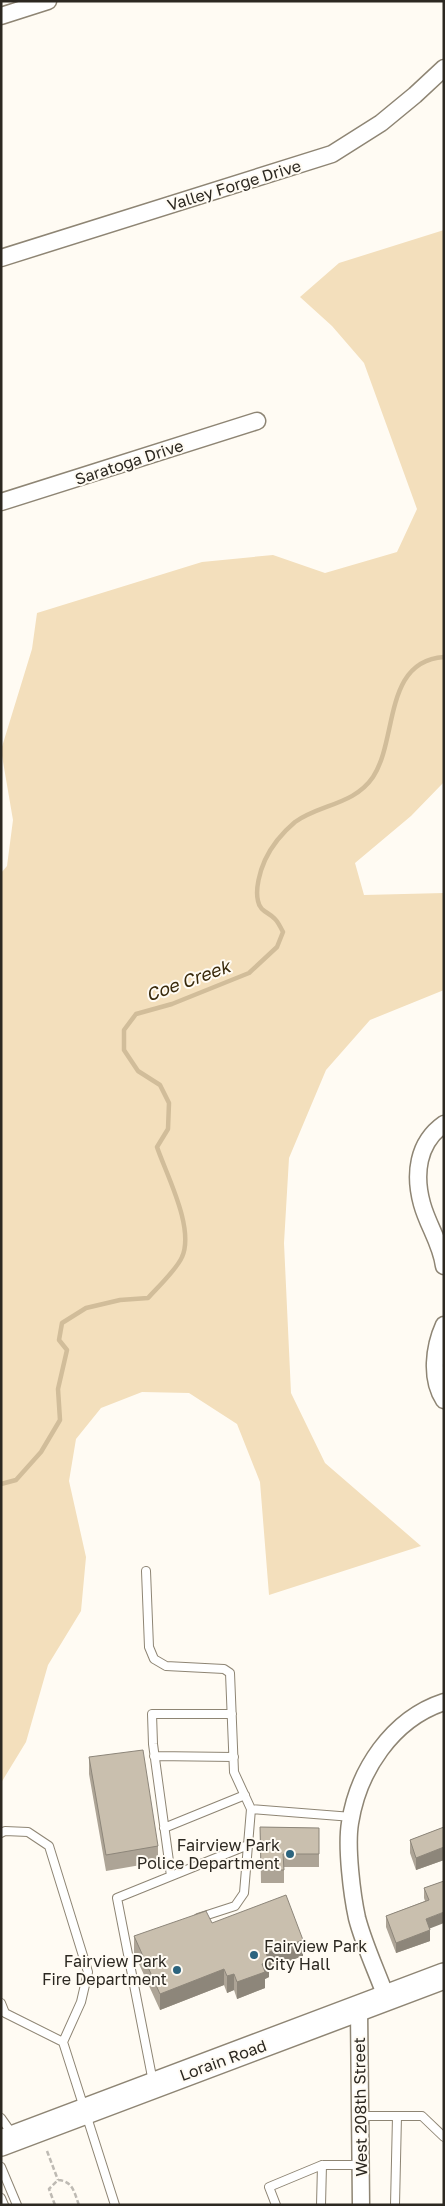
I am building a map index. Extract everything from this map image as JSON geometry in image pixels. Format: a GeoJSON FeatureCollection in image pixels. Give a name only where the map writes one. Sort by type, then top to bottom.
{"type":"FeatureCollection","features":[{"type":"Feature","properties":{"kind":"main road","name":"Lorain Road"},"geometry":{"type":"LineString","coordinates":[[6,2133],[85,2112],[359,2010],[444,1976]]}},
{"type":"Feature","properties":{"kind":"street"},"geometry":{"type":"LineString","coordinates":[[1,16],[48,1]]}},
{"type":"Feature","properties":{"kind":"street","name":"Valley Forge Drive"},"geometry":{"type":"LineString","coordinates":[[1,258],[332,154],[381,123],[444,68]]}},
{"type":"Feature","properties":{"kind":"street","name":"Saratoga Drive"},"geometry":{"type":"LineString","coordinates":[[1,502],[257,421]]}},
{"type":"Feature","properties":{"kind":"street"},"geometry":{"type":"LineString","coordinates":[[444,1124],[422,1148],[418,1178],[422,1205],[442,1250],[444,1266]]}},
{"type":"Feature","properties":{"kind":"street"},"geometry":{"type":"LineString","coordinates":[[444,1325],[439,1337],[434,1362],[440,1394],[444,1400]]}},
{"type":"Feature","properties":{"kind":"street"},"geometry":{"type":"LineString","coordinates":[[386,1998],[357,1919],[350,1868],[350,1824],[361,1785],[380,1750],[404,1722],[431,1706],[444,1702]]}},
{"type":"Feature","properties":{"kind":"street","name":"West 208th Street"},"geometry":{"type":"LineString","coordinates":[[359,2010],[361,2205]]}},
{"type":"Feature","properties":{"kind":"lane"},"geometry":{"type":"LineString","coordinates":[[146,1571],[149,1647],[154,1660],[166,1666],[224,1670],[230,1673],[234,1772],[251,1809],[244,1893],[235,1906],[190,1921]]}},
{"type":"Feature","properties":{"kind":"lane"},"geometry":{"type":"LineString","coordinates":[[171,1876],[154,1756],[152,1714],[232,1714]]}},
{"type":"Feature","properties":{"kind":"lane"},"geometry":{"type":"LineString","coordinates":[[154,1756],[234,1757]]}},
{"type":"Feature","properties":{"kind":"lane"},"geometry":{"type":"LineString","coordinates":[[164,1828],[245,1795]]}},
{"type":"Feature","properties":{"kind":"lane"},"geometry":{"type":"LineString","coordinates":[[251,1809],[352,1817]]}},
{"type":"Feature","properties":{"kind":"lane"},"geometry":{"type":"LineString","coordinates":[[1,1834],[28,1832],[49,1846],[88,1972],[81,2002],[63,2042],[116,2205]]}},
{"type":"Feature","properties":{"kind":"lane"},"geometry":{"type":"LineString","coordinates":[[154,2086],[118,1898],[248,1845]]}},
{"type":"Feature","properties":{"kind":"lane"},"geometry":{"type":"LineString","coordinates":[[126,1943],[135,1940]]}},
{"type":"Feature","properties":{"kind":"lane"},"geometry":{"type":"LineString","coordinates":[[1,2003],[5,2013],[63,2042]]}},
{"type":"Feature","properties":{"kind":"lane"},"geometry":{"type":"LineString","coordinates":[[360,2116],[422,2116],[444,2137]]}},
{"type":"Feature","properties":{"kind":"lane"},"geometry":{"type":"LineString","coordinates":[[395,2205],[396,2116]]}},
{"type":"Feature","properties":{"kind":"lane"},"geometry":{"type":"LineString","coordinates":[[276,2205],[269,2186],[322,2166],[361,2165]]}},
{"type":"Feature","properties":{"kind":"lane"},"geometry":{"type":"LineString","coordinates":[[321,2205],[322,2166]]}},
{"type":"Feature","properties":{"kind":"lane"},"geometry":{"type":"LineString","coordinates":[[1,2167],[17,2205]]}},
{"type":"Feature","properties":{"kind":"lane"},"geometry":{"type":"LineString","coordinates":[[1,2198],[4,2205]]}},
{"type":"Feature","properties":{"kind":"path"},"geometry":{"type":"LineString","coordinates":[[47,2151],[58,2180]]}},
{"type":"Feature","properties":{"kind":"path"},"geometry":{"type":"LineString","coordinates":[[55,2205],[49,2189],[58,2180]]}},
{"type":"Feature","properties":{"kind":"path"},"geometry":{"type":"LineString","coordinates":[[58,2180],[71,2184],[79,2205]]}},
{"type":"Feature","properties":{"kind":"shaded area"},"geometry":{"type":"Polygon","coordinates":[[[444,230],[444,782],[411,816],[355,863],[364,895],[444,893],[444,990],[370,1020],[326,1070],[289,1158],[284,1243],[291,1393],[325,1463],[421,1546],[269,1595],[260,1482],[237,1424],[189,1393],[142,1392],[101,1408],[76,1439],[69,1481],[86,1557],[81,1611],[48,1665],[26,1742],[1,1783],[1,873],[7,866],[13,820],[1,750],[32,649],[37,613],[202,562],[273,555],[325,573],[397,552],[417,509],[364,363],[332,326],[300,297],[339,263],[444,230]]]}},
{"type":"Feature","properties":{"kind":"building"},"geometry":{"type":"Polygon","coordinates":[[[143,1750],[158,1846],[106,1855],[89,1757],[143,1750]]]}},
{"type":"Feature","properties":{"kind":"building"},"geometry":{"type":"Polygon","coordinates":[[[260,1827],[319,1828],[319,1854],[283,1854],[284,1870],[261,1870],[260,1827]]]}},
{"type":"Feature","properties":{"kind":"building"},"geometry":{"type":"Polygon","coordinates":[[[444,1827],[444,1847],[416,1858],[410,1840],[444,1827]]]}},
{"type":"Feature","properties":{"kind":"building"},"geometry":{"type":"Polygon","coordinates":[[[444,1881],[444,1912],[426,1919],[430,1930],[396,1943],[386,1916],[429,1900],[424,1888],[444,1881]]]}},
{"type":"Feature","properties":{"kind":"building"},"geometry":{"type":"Polygon","coordinates":[[[286,1895],[303,1940],[266,1953],[269,1961],[262,1964],[265,1972],[237,1982],[234,1974],[227,1976],[224,1969],[160,1994],[134,1936],[206,1911],[212,1923],[286,1895]]]}},
{"type":"Feature","properties":{"kind":"waterway","name":"Coe Creek"},"geometry":{"type":"LineString","coordinates":[[1,1484],[16,1480],[41,1452],[60,1420],[58,1389],[67,1350],[59,1340],[62,1323],[86,1308],[120,1300],[148,1298],[172,1272],[182,1257],[185,1245],[182,1217],[178,1201],[157,1147],[168,1129],[169,1103],[160,1085],[138,1071],[124,1050],[124,1030],[136,1014],[172,1004],[249,973],[277,947],[283,932],[275,919],[259,905],[257,896],[260,875],[268,855],[286,830],[295,822],[315,811],[347,799],[365,786],[373,777],[381,761],[401,687],[411,672],[424,662],[444,657]]}},
{"type":"Feature","properties":{"kind":"place","name":"Fairview Park Police Department"},"geometry":{"type":"Point","coordinates":[290,1854]}},
{"type":"Feature","properties":{"kind":"place","name":"Fairview Park City Hall"},"geometry":{"type":"Point","coordinates":[254,1955]}},
{"type":"Feature","properties":{"kind":"place","name":"Fairview Park Fire Department"},"geometry":{"type":"Point","coordinates":[177,1970]}}]}
